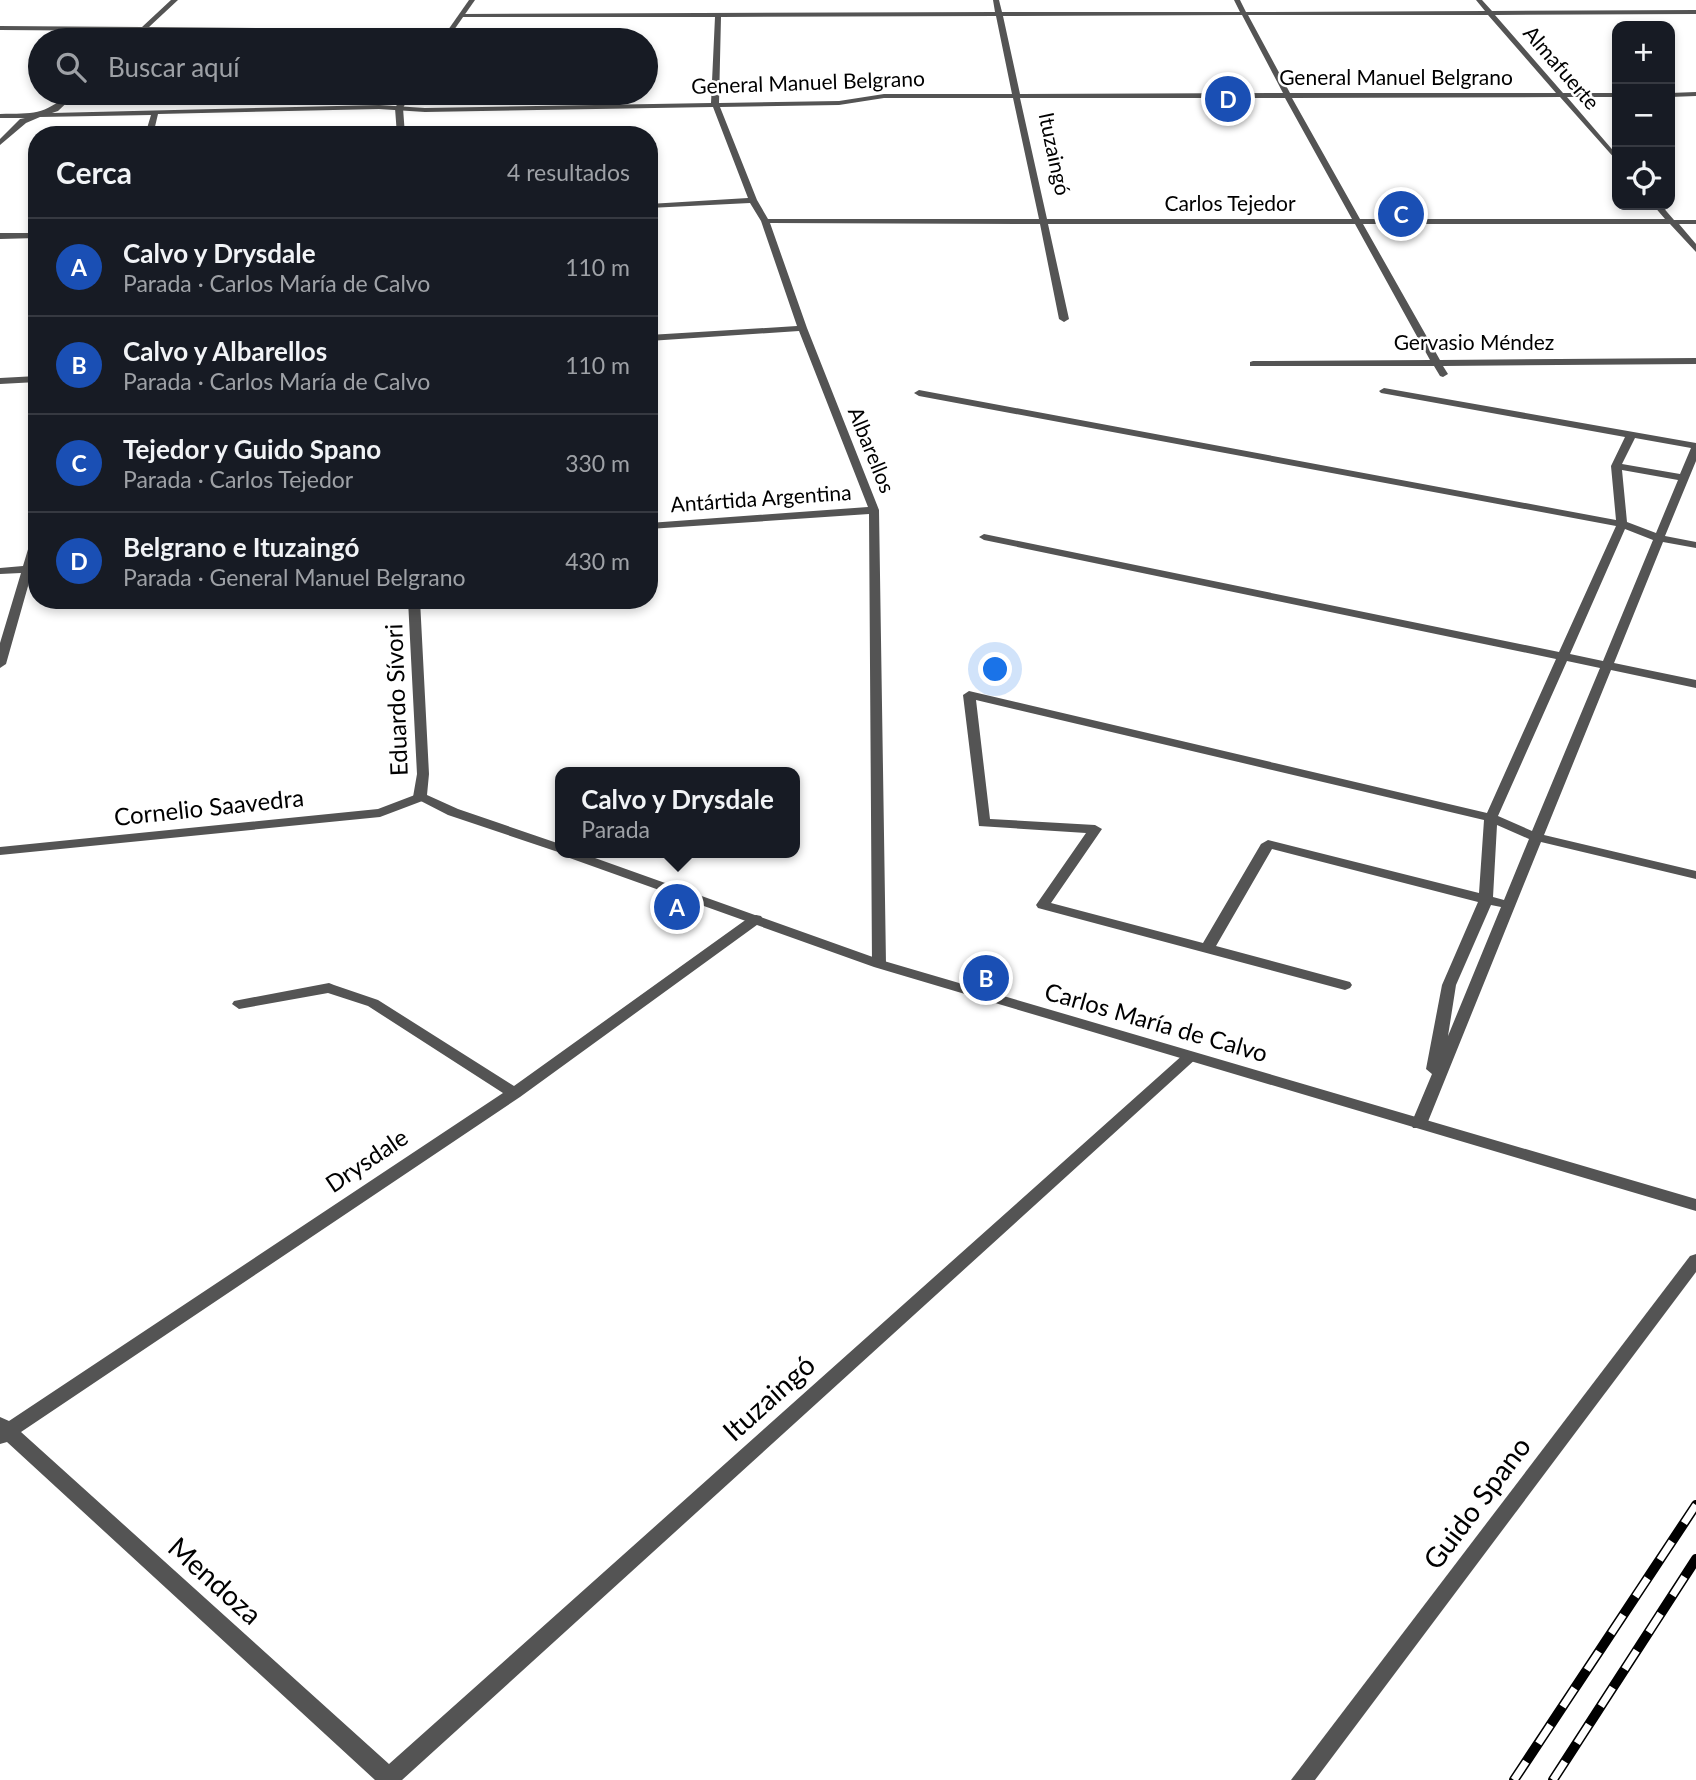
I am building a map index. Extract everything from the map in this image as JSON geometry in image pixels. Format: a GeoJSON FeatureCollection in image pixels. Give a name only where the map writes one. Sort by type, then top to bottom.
{"type":"FeatureCollection","features":[{"type":"Feature","properties":{"kind":"street"},"geometry":{"type":"LineString","coordinates":[[146,28],[175,0]]}},
{"type":"Feature","properties":{"kind":"street"},"geometry":{"type":"LineString","coordinates":[[454,28],[472,0]]}},
{"type":"Feature","properties":{"kind":"street"},"geometry":{"type":"LineString","coordinates":[[834,13],[835,0]]}},
{"type":"Feature","properties":{"kind":"street","name":"Ituzaingó"},"geometry":{"type":"LineString","coordinates":[[996,0],[1064,319]]}},
{"type":"Feature","properties":{"kind":"street"},"geometry":{"type":"LineString","coordinates":[[1237,0],[1286,95],[1360,221],[1443,374]]}},
{"type":"Feature","properties":{"kind":"street","name":"Almafuerte"},"geometry":{"type":"LineString","coordinates":[[1479,0],[1612,153]]}},
{"type":"Feature","properties":{"kind":"street"},"geometry":{"type":"LineString","coordinates":[[462,16],[998,12],[1696,12]]}},
{"type":"Feature","properties":{"kind":"street","name":"Albarellos"},"geometry":{"type":"LineString","coordinates":[[718,14],[715,104],[752,200],[765,221],[802,328],[874,510],[880,964]]}},
{"type":"Feature","properties":{"kind":"street"},"geometry":{"type":"LineString","coordinates":[[0,28],[28,28]]}},
{"type":"Feature","properties":{"kind":"street"},"geometry":{"type":"LineString","coordinates":[[1675,94],[1696,94]]}},
{"type":"Feature","properties":{"kind":"street","name":"General Manuel Belgrano"},"geometry":{"type":"LineString","coordinates":[[0,116],[839,103],[884,96],[1612,95]]}},
{"type":"Feature","properties":{"kind":"street"},"geometry":{"type":"LineString","coordinates":[[0,143],[23,121],[60,105]]}},
{"type":"Feature","properties":{"kind":"street"},"geometry":{"type":"LineString","coordinates":[[400,126],[401,105]]}},
{"type":"Feature","properties":{"kind":"street"},"geometry":{"type":"LineString","coordinates":[[151,126],[155,112]]}},
{"type":"Feature","properties":{"kind":"street"},"geometry":{"type":"LineString","coordinates":[[658,205],[752,200]]}},
{"type":"Feature","properties":{"kind":"street"},"geometry":{"type":"LineString","coordinates":[[1661,210],[1696,249]]}},
{"type":"Feature","properties":{"kind":"street","name":"Carlos Tejedor"},"geometry":{"type":"LineString","coordinates":[[765,221],[1696,222]]}},
{"type":"Feature","properties":{"kind":"street"},"geometry":{"type":"LineString","coordinates":[[0,236],[28,235]]}},
{"type":"Feature","properties":{"kind":"street"},"geometry":{"type":"LineString","coordinates":[[658,337],[802,328]]}},
{"type":"Feature","properties":{"kind":"street","name":"Gervasio Méndez"},"geometry":{"type":"LineString","coordinates":[[1253,364],[1696,361]]}},
{"type":"Feature","properties":{"kind":"street"},"geometry":{"type":"LineString","coordinates":[[0,381],[28,379]]}},
{"type":"Feature","properties":{"kind":"street"},"geometry":{"type":"LineString","coordinates":[[1384,391],[1696,447],[1419,1124]]}},
{"type":"Feature","properties":{"kind":"street"},"geometry":{"type":"LineString","coordinates":[[919,393],[1622,524],[1659,538],[1696,545]]}},
{"type":"Feature","properties":{"kind":"street"},"geometry":{"type":"LineString","coordinates":[[1429,1098],[1449,985],[1486,899],[1491,818],[1622,524],[1616,466],[1631,435]]}},
{"type":"Feature","properties":{"kind":"street"},"geometry":{"type":"LineString","coordinates":[[1616,466],[1684,478]]}},
{"type":"Feature","properties":{"kind":"street","name":"Antártida Argentina"},"geometry":{"type":"LineString","coordinates":[[658,525],[874,510]]}},
{"type":"Feature","properties":{"kind":"street"},"geometry":{"type":"LineString","coordinates":[[984,537],[1696,684]]}},
{"type":"Feature","properties":{"kind":"street"},"geometry":{"type":"LineString","coordinates":[[0,571],[28,569]]}},
{"type":"Feature","properties":{"kind":"street"},"geometry":{"type":"LineString","coordinates":[[0,664],[28,581]]}},
{"type":"Feature","properties":{"kind":"street","name":"Eduardo Sívori"},"geometry":{"type":"LineString","coordinates":[[414,609],[423,774],[420,797]]}},
{"type":"Feature","properties":{"kind":"street"},"geometry":{"type":"LineString","coordinates":[[1345,985],[1043,905],[1096,829],[984,823],[969,695],[1491,818],[1536,837],[1696,875]]}},
{"type":"Feature","properties":{"kind":"street"},"geometry":{"type":"LineString","coordinates":[[420,797],[453,812],[555,847]]}},
{"type":"Feature","properties":{"kind":"street","name":"Cornelio Saavedra"},"geometry":{"type":"LineString","coordinates":[[0,851],[380,813],[420,797]]}},
{"type":"Feature","properties":{"kind":"street"},"geometry":{"type":"LineString","coordinates":[[1208,949],[1268,844],[1508,905]]}},
{"type":"Feature","properties":{"kind":"street","name":"Carlos María de Calvo"},"geometry":{"type":"LineString","coordinates":[[583,858],[880,964],[1696,1205]]}},
{"type":"Feature","properties":{"kind":"street","name":"Drysdale"},"geometry":{"type":"LineString","coordinates":[[3,1430],[514,1093],[756,919]]}},
{"type":"Feature","properties":{"kind":"street"},"geometry":{"type":"LineString","coordinates":[[239,1004],[329,988],[373,1003],[514,1093]]}},
{"type":"Feature","properties":{"kind":"street","name":"Ituzaingó"},"geometry":{"type":"LineString","coordinates":[[388,1779],[1190,1057]]}},
{"type":"Feature","properties":{"kind":"street","name":"Guido Spano"},"geometry":{"type":"LineString","coordinates":[[1302,1780],[1696,1260]]}},
{"type":"Feature","properties":{"kind":"street","name":"Mendoza"},"geometry":{"type":"LineString","coordinates":[[3,1430],[388,1779]]}},
{"type":"Feature","properties":{"kind":"railway"},"geometry":{"type":"LineString","coordinates":[[1514,1780],[1696,1505]]}},
{"type":"Feature","properties":{"kind":"railway"},"geometry":{"type":"LineString","coordinates":[[1553,1780],[1696,1559]]}},
{"type":"Feature","properties":{"kind":"place","name":"Belgrano e Ituzaingó"},"geometry":{"type":"Point","coordinates":[1228,99]}},
{"type":"Feature","properties":{"kind":"place","name":"Tejedor y Guido Spano"},"geometry":{"type":"Point","coordinates":[1401,214]}},
{"type":"Feature","properties":{"kind":"place","name":"Calvo y Drysdale"},"geometry":{"type":"Point","coordinates":[677,907]}},
{"type":"Feature","properties":{"kind":"place","name":"Calvo y Albarellos"},"geometry":{"type":"Point","coordinates":[986,978]}}]}
